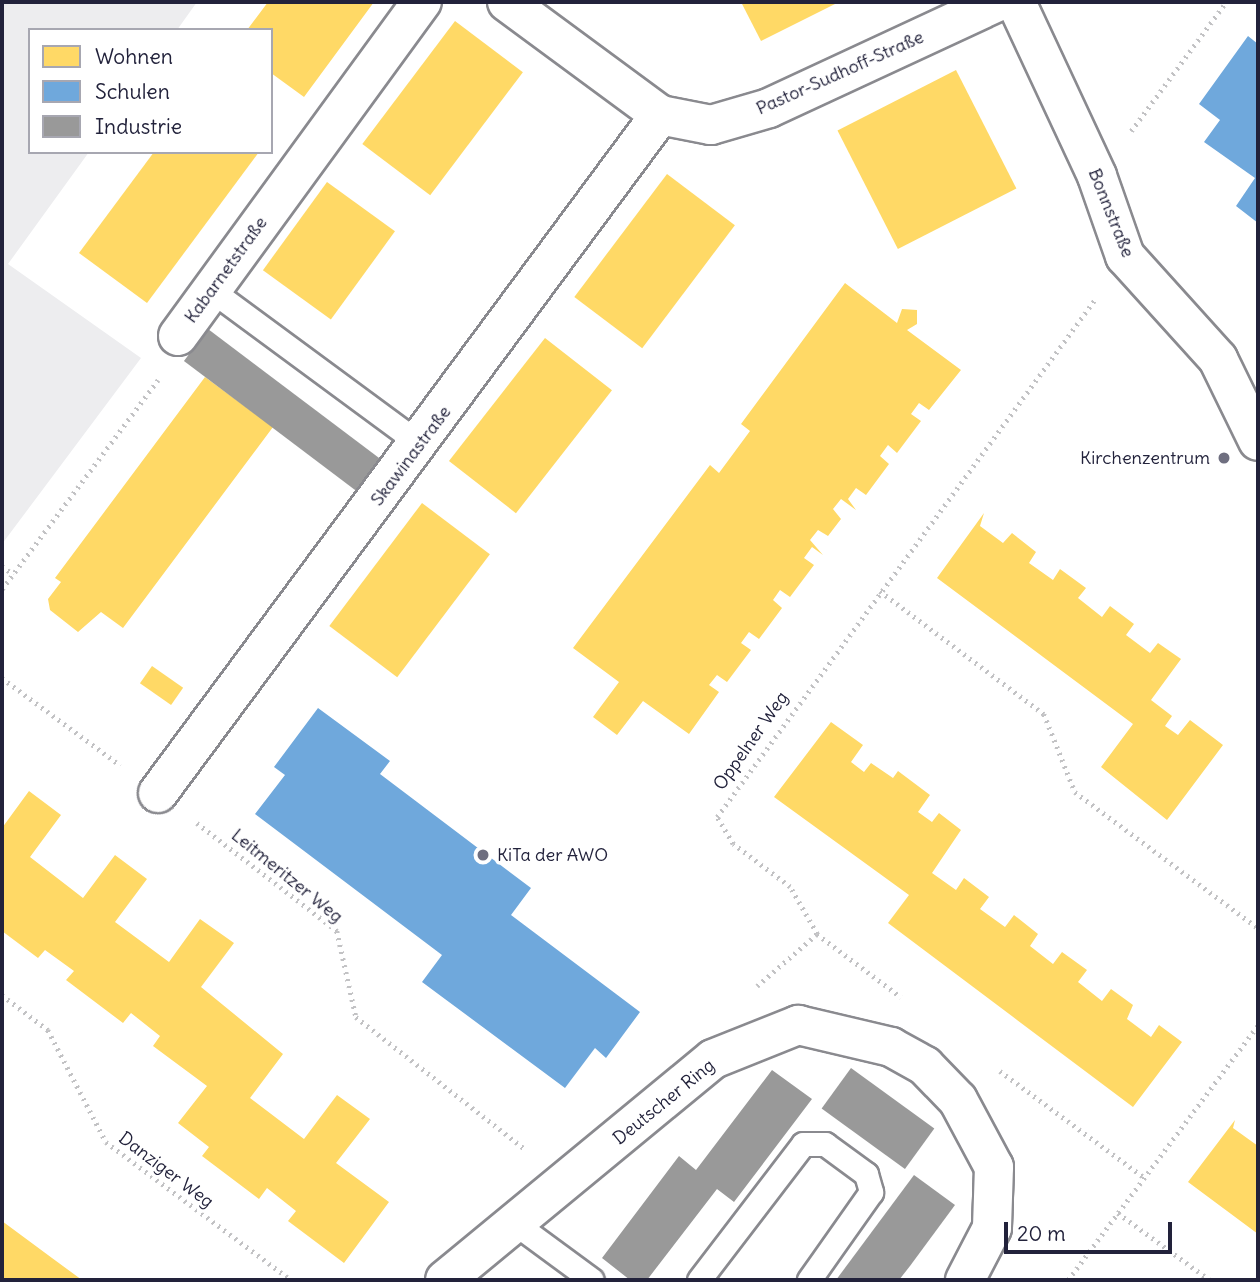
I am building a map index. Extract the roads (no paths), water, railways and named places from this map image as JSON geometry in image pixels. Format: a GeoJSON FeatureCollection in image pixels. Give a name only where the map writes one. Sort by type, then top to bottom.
{"type":"FeatureCollection","features":[{"type":"Feature","properties":{"kind":"street","name":"Kabarnetstraße"},"geometry":{"type":"LineString","coordinates":[[178,336],[422,2]]}},
{"type":"Feature","properties":{"kind":"street","name":"Pastor-Sudhoff-Straße"},"geometry":{"type":"LineString","coordinates":[[507,2],[660,115],[711,125],[769,108],[997,2]]}},
{"type":"Feature","properties":{"kind":"street","name":"Bonnstraße"},"geometry":{"type":"LineString","coordinates":[[1016,2],[1097,176],[1125,257],[1218,359],[1258,441]]}},
{"type":"Feature","properties":{"kind":"street","name":"Skawinastraße"},"geometry":{"type":"LineString","coordinates":[[158,793],[421,444],[660,115]]}},
{"type":"Feature","properties":{"kind":"street","name":"Deutscher Ring"},"geometry":{"type":"LineString","coordinates":[[445,1280],[570,1181],[713,1059],[798,1025],[891,1048],[925,1066],[958,1100],[994,1167],[992,1228],[965,1280]]}},
{"type":"Feature","properties":{"kind":"lane"},"geometry":{"type":"LineString","coordinates":[[211,290],[421,444]]}},
{"type":"Feature","properties":{"kind":"lane"},"geometry":{"type":"LineString","coordinates":[[699,1280],[803,1144],[824,1144],[866,1174],[871,1192],[809,1280]]}},
{"type":"Feature","properties":{"kind":"lane"},"geometry":{"type":"LineString","coordinates":[[516,1224],[592,1280]]}},
{"type":"Feature","properties":{"kind":"place","name":"Kirchenzentrum"},"geometry":{"type":"Point","coordinates":[1224,458]}},
{"type":"Feature","properties":{"kind":"place","name":"KiTa der AWO"},"geometry":{"type":"Point","coordinates":[483,855]}}]}
